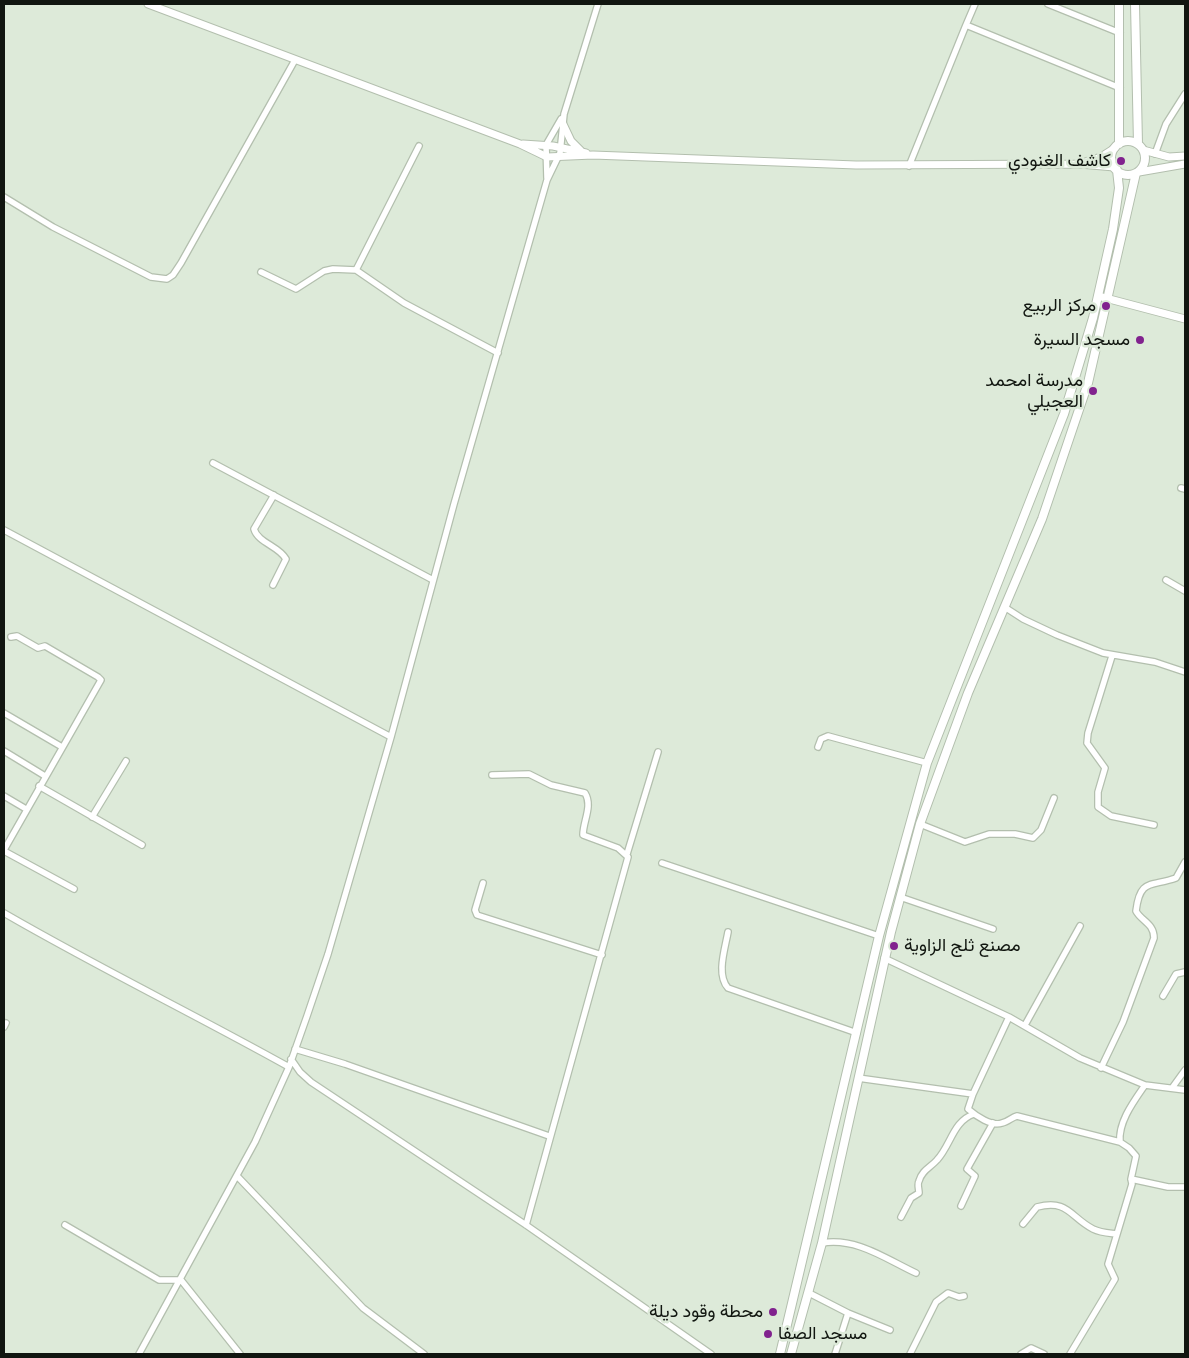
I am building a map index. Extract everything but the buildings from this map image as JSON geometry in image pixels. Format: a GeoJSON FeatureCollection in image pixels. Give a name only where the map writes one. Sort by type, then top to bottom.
{"type":"FeatureCollection","features":[{"type":"Feature","properties":{"kind":"main road"},"geometry":{"type":"LineString","coordinates":[[780,1354],[858,1033],[879,936],[927,764],[1064,414],[1098,296],[1119,188],[1116,169],[1112,159],[1117,146],[1120,88],[1119,4]]}},
{"type":"Feature","properties":{"kind":"main road"},"geometry":{"type":"LineString","coordinates":[[791,1354],[822,1243],[884,958],[920,824],[968,693],[1006,608],[1042,519],[1079,412],[1088,383],[1106,298],[1137,173],[1145,160],[1140,147],[1135,4]]}},
{"type":"Feature","properties":{"kind":"main road"},"geometry":{"type":"LineString","coordinates":[[1117,146],[1127,141],[1140,147]]}},
{"type":"Feature","properties":{"kind":"main road"},"geometry":{"type":"LineString","coordinates":[[1116,169],[1124,174],[1137,173]]}},
{"type":"Feature","properties":{"kind":"street"},"geometry":{"type":"LineString","coordinates":[[150,4],[520,144],[547,157],[593,155],[909,166],[1080,164],[1116,169]]}},
{"type":"Feature","properties":{"kind":"street"},"geometry":{"type":"LineString","coordinates":[[139,1354],[237,1176],[289,1067],[328,954],[391,737],[433,580],[547,180],[561,147],[564,114],[598,4]]}},
{"type":"Feature","properties":{"kind":"street"},"geometry":{"type":"LineString","coordinates":[[909,166],[975,4]]}},
{"type":"Feature","properties":{"kind":"street"},"geometry":{"type":"LineString","coordinates":[[1048,4],[1120,33]]}},
{"type":"Feature","properties":{"kind":"street"},"geometry":{"type":"LineString","coordinates":[[966,25],[1120,88]]}},
{"type":"Feature","properties":{"kind":"street"},"geometry":{"type":"LineString","coordinates":[[4,197],[53,227],[143,273],[158,279],[167,279],[173,275],[295,60]]}},
{"type":"Feature","properties":{"kind":"street"},"geometry":{"type":"LineString","coordinates":[[1155,154],[1166,124],[1185,94]]}},
{"type":"Feature","properties":{"kind":"street"},"geometry":{"type":"LineString","coordinates":[[547,180],[546,145],[564,114]]}},
{"type":"Feature","properties":{"kind":"street"},"geometry":{"type":"LineString","coordinates":[[562,122],[574,146],[584,153]]}},
{"type":"Feature","properties":{"kind":"street"},"geometry":{"type":"LineString","coordinates":[[520,144],[561,147],[593,155]]}},
{"type":"Feature","properties":{"kind":"street"},"geometry":{"type":"LineString","coordinates":[[356,270],[419,146]]}},
{"type":"Feature","properties":{"kind":"street"},"geometry":{"type":"LineString","coordinates":[[1080,164],[1101,157],[1117,146]]}},
{"type":"Feature","properties":{"kind":"street"},"geometry":{"type":"LineString","coordinates":[[1140,147],[1155,154],[1185,156]]}},
{"type":"Feature","properties":{"kind":"street"},"geometry":{"type":"LineString","coordinates":[[1137,173],[1185,164]]}},
{"type":"Feature","properties":{"kind":"street"},"geometry":{"type":"LineString","coordinates":[[261,272],[296,289],[324,270],[333,268],[356,270],[412,307],[498,353]]}},
{"type":"Feature","properties":{"kind":"street"},"geometry":{"type":"LineString","coordinates":[[1098,296],[1185,319]]}},
{"type":"Feature","properties":{"kind":"street"},"geometry":{"type":"LineString","coordinates":[[213,463],[433,580]]}},
{"type":"Feature","properties":{"kind":"street"},"geometry":{"type":"LineString","coordinates":[[273,585],[286,559],[281,551],[258,536],[254,528],[274,496]]}},
{"type":"Feature","properties":{"kind":"street"},"geometry":{"type":"LineString","coordinates":[[4,530],[391,737]]}},
{"type":"Feature","properties":{"kind":"street"},"geometry":{"type":"LineString","coordinates":[[1166,580],[1185,591]]}},
{"type":"Feature","properties":{"kind":"street"},"geometry":{"type":"LineString","coordinates":[[1006,608],[1057,636],[1112,656],[1155,662],[1185,672]]}},
{"type":"Feature","properties":{"kind":"street"},"geometry":{"type":"LineString","coordinates":[[12,637],[16,636],[38,648],[45,646],[101,679],[4,851],[74,889]]}},
{"type":"Feature","properties":{"kind":"street"},"geometry":{"type":"LineString","coordinates":[[1112,656],[1088,733],[1087,743],[1105,768],[1098,792],[1098,807],[1112,816],[1154,825]]}},
{"type":"Feature","properties":{"kind":"street"},"geometry":{"type":"LineString","coordinates":[[4,713],[62,747]]}},
{"type":"Feature","properties":{"kind":"street"},"geometry":{"type":"LineString","coordinates":[[818,747],[822,739],[828,736],[927,764]]}},
{"type":"Feature","properties":{"kind":"street"},"geometry":{"type":"LineString","coordinates":[[4,751],[45,776]]}},
{"type":"Feature","properties":{"kind":"street"},"geometry":{"type":"LineString","coordinates":[[526,1225],[549,1136],[602,955],[627,854],[658,752]]}},
{"type":"Feature","properties":{"kind":"street"},"geometry":{"type":"LineString","coordinates":[[92,817],[126,761]]}},
{"type":"Feature","properties":{"kind":"street"},"geometry":{"type":"LineString","coordinates":[[492,775],[529,774],[551,784],[584,793],[588,798],[588,811],[583,835],[627,854]]}},
{"type":"Feature","properties":{"kind":"street"},"geometry":{"type":"LineString","coordinates":[[39,786],[142,846]]}},
{"type":"Feature","properties":{"kind":"street"},"geometry":{"type":"LineString","coordinates":[[4,796],[26,809]]}},
{"type":"Feature","properties":{"kind":"street"},"geometry":{"type":"LineString","coordinates":[[920,824],[965,842],[990,834],[1015,834],[1032,838],[1041,830],[1054,798]]}},
{"type":"Feature","properties":{"kind":"street"},"geometry":{"type":"LineString","coordinates":[[1101,1068],[1129,1006],[1154,938],[1154,931],[1151,926],[1136,911],[1137,897],[1148,884],[1176,878],[1185,862]]}},
{"type":"Feature","properties":{"kind":"street"},"geometry":{"type":"LineString","coordinates":[[662,863],[879,936]]}},
{"type":"Feature","properties":{"kind":"street"},"geometry":{"type":"LineString","coordinates":[[483,883],[475,910],[477,915],[602,955]]}},
{"type":"Feature","properties":{"kind":"street"},"geometry":{"type":"LineString","coordinates":[[900,898],[993,929]]}},
{"type":"Feature","properties":{"kind":"street"},"geometry":{"type":"LineString","coordinates":[[4,912],[62,946],[205,1020],[289,1067]]}},
{"type":"Feature","properties":{"kind":"street"},"geometry":{"type":"LineString","coordinates":[[1025,1025],[1080,926]]}},
{"type":"Feature","properties":{"kind":"street"},"geometry":{"type":"LineString","coordinates":[[728,932],[722,974],[723,983],[728,988],[858,1033]]}},
{"type":"Feature","properties":{"kind":"street"},"geometry":{"type":"LineString","coordinates":[[884,958],[1025,1025],[1080,1058],[1101,1068],[1145,1085],[1185,1090]]}},
{"type":"Feature","properties":{"kind":"street"},"geometry":{"type":"LineString","coordinates":[[1163,996],[1176,974],[1185,972]]}},
{"type":"Feature","properties":{"kind":"street"},"geometry":{"type":"LineString","coordinates":[[1009,1017],[973,1094],[968,1109],[974,1114],[994,1123],[1002,1124],[1017,1116],[1120,1142],[1135,1154],[1130,1179],[1132,1184],[1108,1268],[1115,1279],[1070,1354]]}},
{"type":"Feature","properties":{"kind":"street"},"geometry":{"type":"LineString","coordinates":[[295,1050],[345,1064],[549,1136]]}},
{"type":"Feature","properties":{"kind":"street"},"geometry":{"type":"LineString","coordinates":[[292,1059],[300,1072],[311,1082],[526,1225],[711,1354]]}},
{"type":"Feature","properties":{"kind":"street"},"geometry":{"type":"LineString","coordinates":[[1172,1088],[1185,1070]]}},
{"type":"Feature","properties":{"kind":"street"},"geometry":{"type":"LineString","coordinates":[[858,1078],[973,1094]]}},
{"type":"Feature","properties":{"kind":"street"},"geometry":{"type":"LineString","coordinates":[[1120,1142],[1125,1119],[1145,1085]]}},
{"type":"Feature","properties":{"kind":"street"},"geometry":{"type":"LineString","coordinates":[[901,1217],[911,1198],[919,1192],[918,1182],[925,1169],[936,1162],[957,1127],[966,1117],[974,1114]]}},
{"type":"Feature","properties":{"kind":"street"},"geometry":{"type":"LineString","coordinates":[[961,1206],[975,1176],[967,1169],[994,1123]]}},
{"type":"Feature","properties":{"kind":"street"},"geometry":{"type":"LineString","coordinates":[[237,1176],[363,1308],[424,1354]]}},
{"type":"Feature","properties":{"kind":"street"},"geometry":{"type":"LineString","coordinates":[[1130,1179],[1168,1187],[1185,1187]]}},
{"type":"Feature","properties":{"kind":"street"},"geometry":{"type":"LineString","coordinates":[[1023,1224],[1037,1207],[1053,1204],[1063,1206],[1096,1230],[1117,1234]]}},
{"type":"Feature","properties":{"kind":"street"},"geometry":{"type":"LineString","coordinates":[[65,1226],[159,1280],[181,1280]]}},
{"type":"Feature","properties":{"kind":"street"},"geometry":{"type":"LineString","coordinates":[[822,1243],[841,1242],[855,1244],[916,1273]]}},
{"type":"Feature","properties":{"kind":"street"},"geometry":{"type":"LineString","coordinates":[[181,1280],[240,1354]]}},
{"type":"Feature","properties":{"kind":"street"},"geometry":{"type":"LineString","coordinates":[[809,1293],[848,1313],[890,1330]]}},
{"type":"Feature","properties":{"kind":"street"},"geometry":{"type":"LineString","coordinates":[[910,1354],[936,1302],[948,1294],[959,1297],[964,1296]]}},
{"type":"Feature","properties":{"kind":"street"},"geometry":{"type":"LineString","coordinates":[[835,1354],[848,1313]]}},
{"type":"Feature","properties":{"kind":"street"},"geometry":{"type":"LineString","coordinates":[[1021,1354],[1031,1348],[1044,1354]]}},
{"type":"Feature","properties":{"kind":"place","name":"كاشف الغنودي"},"geometry":{"type":"Point","coordinates":[1121,161]}},
{"type":"Feature","properties":{"kind":"place","name":"مركز الربيع"},"geometry":{"type":"Point","coordinates":[1106,306]}},
{"type":"Feature","properties":{"kind":"place","name":"مسجد السيرة"},"geometry":{"type":"Point","coordinates":[1140,340]}},
{"type":"Feature","properties":{"kind":"place","name":"مدرسة امحمد العجيلي"},"geometry":{"type":"Point","coordinates":[1093,391]}},
{"type":"Feature","properties":{"kind":"place","name":"مصنع ثلج الزاوية"},"geometry":{"type":"Point","coordinates":[894,946]}},
{"type":"Feature","properties":{"kind":"place","name":"محطة وقود ديلة"},"geometry":{"type":"Point","coordinates":[773,1312]}},
{"type":"Feature","properties":{"kind":"place","name":"مسجد الصفا"},"geometry":{"type":"Point","coordinates":[768,1334]}}]}
